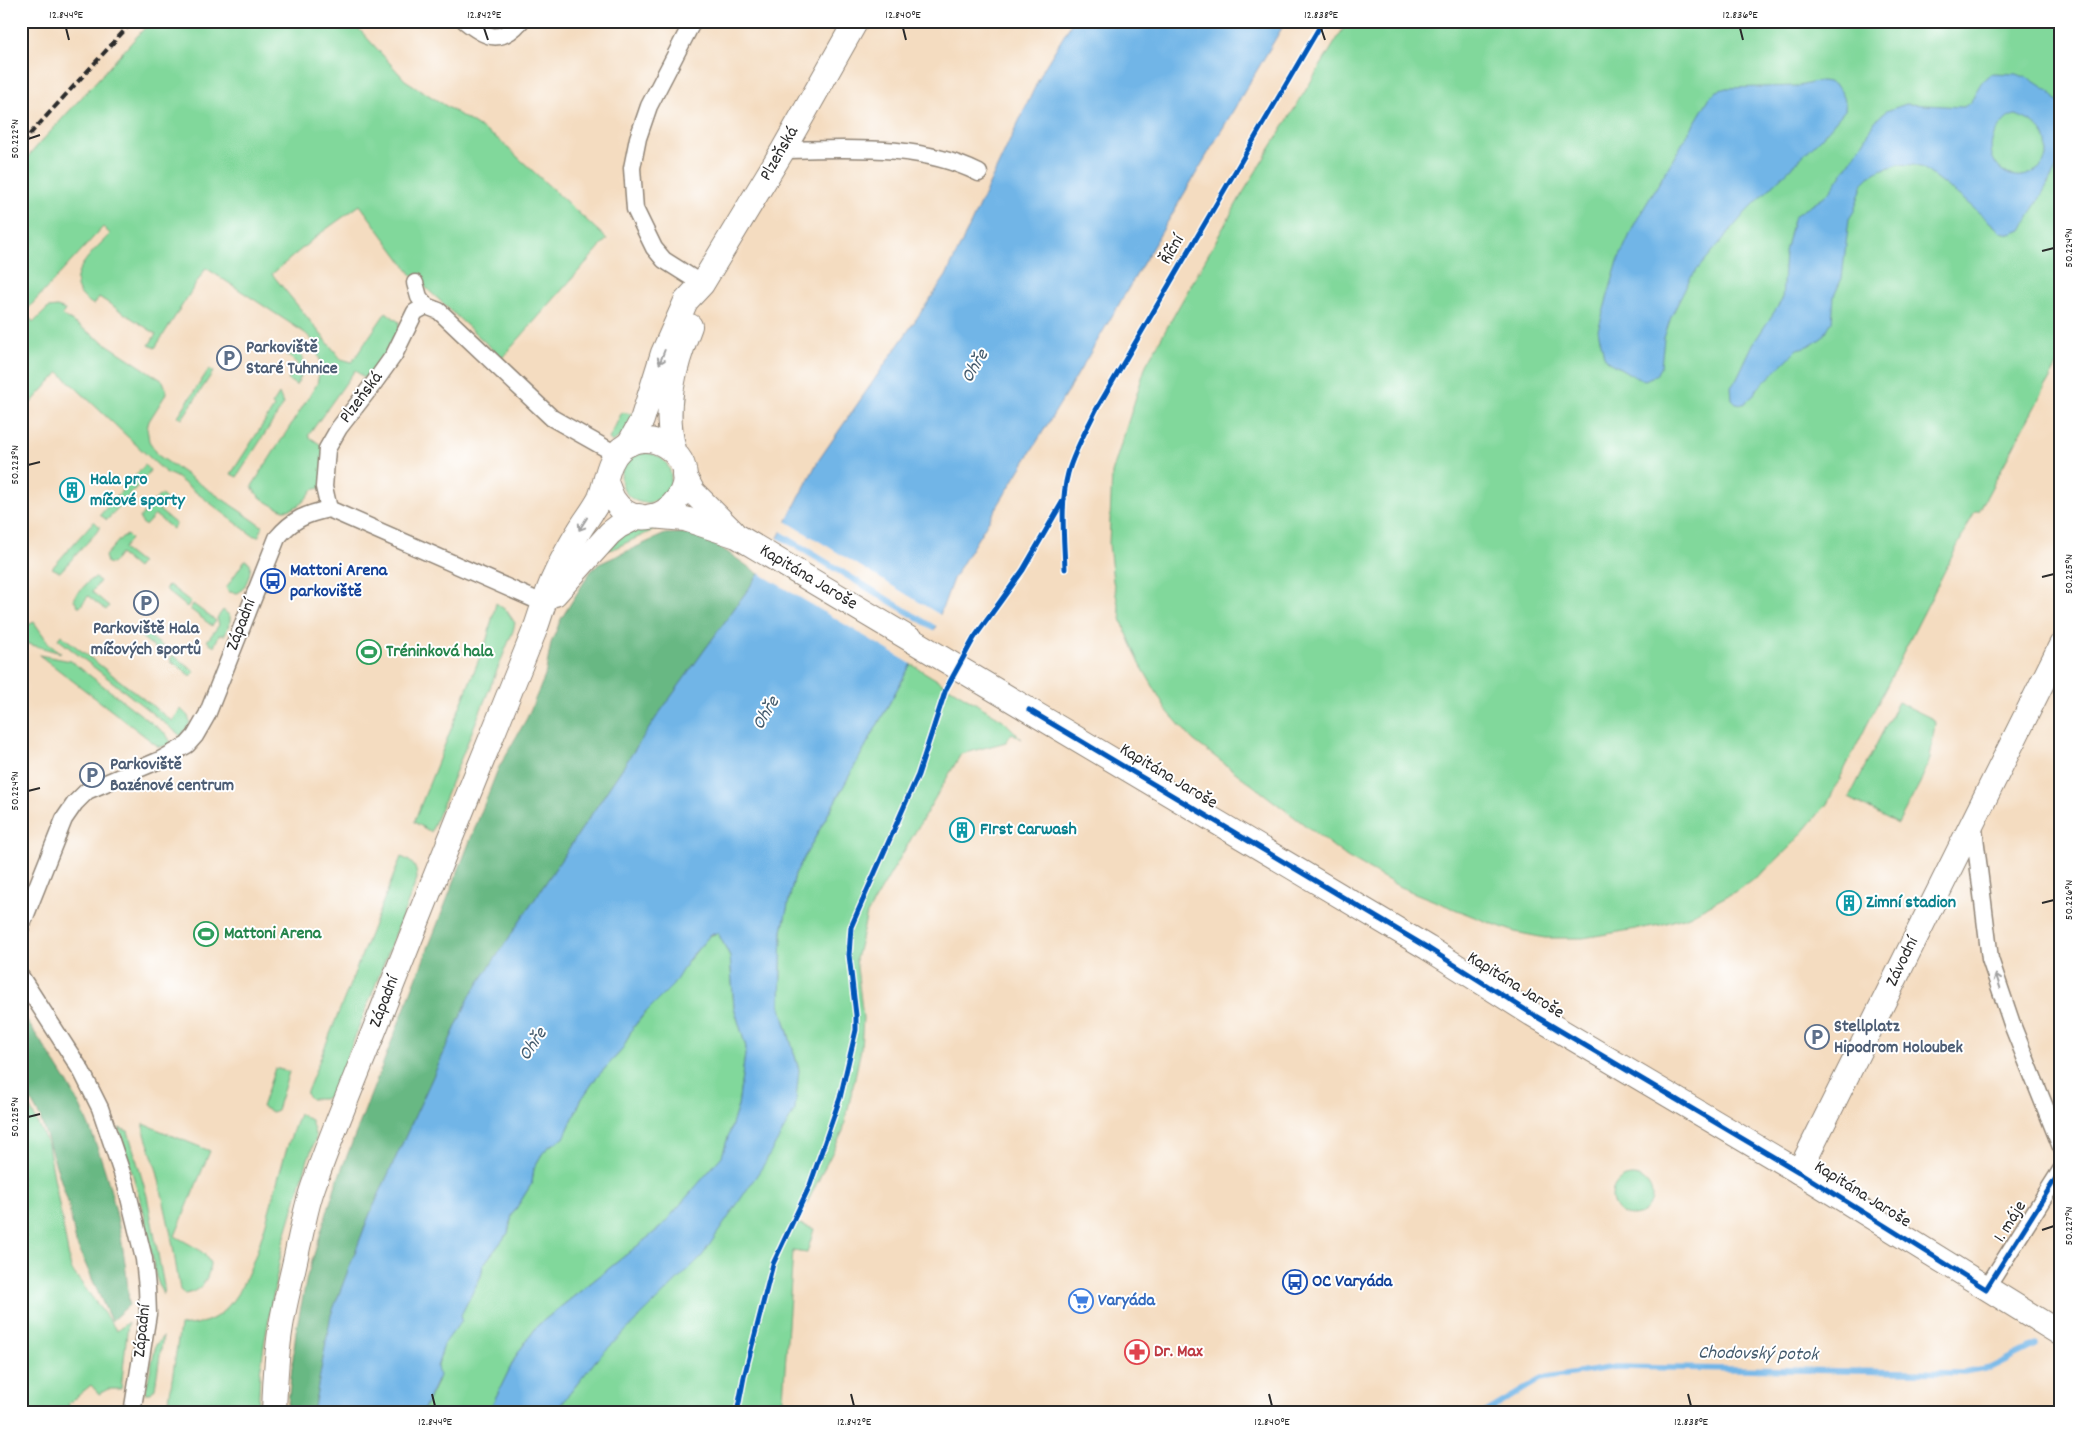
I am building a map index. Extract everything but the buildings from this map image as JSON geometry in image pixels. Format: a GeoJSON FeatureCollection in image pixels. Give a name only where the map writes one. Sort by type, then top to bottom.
{"type":"FeatureCollection","features":[{"type":"Feature","properties":{"kind":"street"},"geometry":{"type":"LineString","coordinates":[[465,21],[477,32],[486,36],[500,37],[512,32],[521,21]]}},
{"type":"Feature","properties":{"kind":"street"},"geometry":{"type":"LineString","coordinates":[[693,21],[646,114],[638,138],[632,178],[634,209],[654,248],[664,260],[702,284]]}},
{"type":"Feature","properties":{"kind":"street","name":"Plzeňská"},"geometry":{"type":"LineString","coordinates":[[622,449],[642,420],[663,352],[686,301],[702,284],[783,150],[856,21]]}},
{"type":"Feature","properties":{"kind":"street"},"geometry":{"type":"LineString","coordinates":[[783,150],[892,150],[925,155],[966,166],[979,173]]}},
{"type":"Feature","properties":{"kind":"street"},"geometry":{"type":"LineString","coordinates":[[415,283],[419,297],[426,306],[439,311],[552,418],[622,449]]}},
{"type":"Feature","properties":{"kind":"street","name":"Plzeňská"},"geometry":{"type":"LineString","coordinates":[[679,464],[669,432],[670,394],[702,284]]}},
{"type":"Feature","properties":{"kind":"street","name":"Plzeňská"},"geometry":{"type":"LineString","coordinates":[[330,509],[324,487],[327,449],[340,428],[394,355],[414,312],[426,306]]}},
{"type":"Feature","properties":{"kind":"street"},"geometry":{"type":"LineString","coordinates":[[639,440],[661,443],[679,464],[682,492],[676,502],[667,510],[645,516],[628,512],[618,505],[606,482],[610,464],[622,449],[639,440]]}},
{"type":"Feature","properties":{"kind":"street","name":"Kapitána Jaroše"},"geometry":{"type":"LineString","coordinates":[[679,464],[694,492],[737,536]]}},
{"type":"Feature","properties":{"kind":"street","name":"Západní"},"geometry":{"type":"LineString","coordinates":[[274,1413],[280,1327],[312,1190],[440,862],[545,604],[553,578],[576,535],[599,500],[606,482]]}},
{"type":"Feature","properties":{"kind":"street"},"geometry":{"type":"LineString","coordinates":[[330,509],[545,604]]}},
{"type":"Feature","properties":{"kind":"street","name":"Západní"},"geometry":{"type":"LineString","coordinates":[[21,928],[64,819],[75,803],[87,791],[160,760],[187,745],[195,736],[207,714],[277,538],[287,526],[309,513],[330,509]]}},
{"type":"Feature","properties":{"kind":"street","name":"Kapitána Jaroše"},"geometry":{"type":"LineString","coordinates":[[645,516],[685,519],[737,536],[1428,948],[1540,1018],[1799,1172],[2061,1334]]}},
{"type":"Feature","properties":{"kind":"street","name":"Západní"},"geometry":{"type":"LineString","coordinates":[[545,604],[610,533],[619,526],[645,516]]}},
{"type":"Feature","properties":{"kind":"street","name":"Závodní"},"geometry":{"type":"LineString","coordinates":[[1799,1172],[2061,645]]}},
{"type":"Feature","properties":{"kind":"street"},"geometry":{"type":"LineString","coordinates":[[1973,820],[1990,959],[2013,1027],[2061,1147]]}},
{"type":"Feature","properties":{"kind":"street","name":"Západní"},"geometry":{"type":"LineString","coordinates":[[21,977],[82,1072],[100,1108],[126,1185],[144,1259],[148,1314],[132,1413]]}},
{"type":"Feature","properties":{"kind":"street","name":"1. máje"},"geometry":{"type":"LineString","coordinates":[[1986,1289],[2061,1170]]}},
{"type":"Feature","properties":{"kind":"green space"},"geometry":{"type":"Polygon","coordinates":[[[151,21],[342,21],[360,30],[405,80],[498,139],[607,239],[502,358],[411,274],[360,205],[318,235],[272,274],[341,359],[352,362],[386,312],[399,322],[399,330],[393,346],[366,380],[355,370],[308,436],[327,449],[324,487],[312,490],[301,504],[289,510],[284,510],[270,504],[257,494],[252,486],[317,384],[321,363],[313,341],[305,333],[206,268],[155,348],[149,345],[156,334],[99,297],[94,305],[83,296],[77,287],[77,278],[86,259],[110,234],[103,227],[23,314],[34,322],[48,308],[57,307],[65,310],[62,315],[163,381],[166,394],[149,421],[147,428],[149,441],[159,456],[262,526],[258,537],[252,535],[176,477],[165,472],[59,372],[21,414],[21,164],[151,21]]]}},
{"type":"Feature","properties":{"kind":"green space"},"geometry":{"type":"Polygon","coordinates":[[[1348,21],[2061,21],[2061,358],[1979,511],[1975,511],[1827,804],[1794,843],[1767,869],[1740,889],[1689,916],[1660,925],[1583,938],[1545,938],[1515,932],[1400,887],[1347,857],[1193,740],[1168,712],[1140,664],[1122,622],[1113,581],[1109,544],[1112,473],[1146,365],[1241,196],[1348,21]]]}},
{"type":"Feature","properties":{"kind":"green space"},"geometry":{"type":"Polygon","coordinates":[[[294,345],[303,359],[302,375],[296,385],[288,380],[298,364],[287,355],[294,345]]]}},
{"type":"Feature","properties":{"kind":"green space"},"geometry":{"type":"Polygon","coordinates":[[[209,369],[213,372],[182,419],[178,416],[209,369]]]}},
{"type":"Feature","properties":{"kind":"green space"},"geometry":{"type":"Polygon","coordinates":[[[279,394],[284,404],[237,477],[231,474],[274,407],[272,405],[279,394]]]}},
{"type":"Feature","properties":{"kind":"green space"},"geometry":{"type":"Polygon","coordinates":[[[622,412],[637,415],[630,430],[612,442],[609,439],[622,412]]]}},
{"type":"Feature","properties":{"kind":"green space"},"geometry":{"type":"Polygon","coordinates":[[[651,453],[664,460],[670,468],[670,488],[664,496],[656,502],[641,503],[628,496],[622,488],[621,473],[628,460],[636,454],[651,453]]]}},
{"type":"Feature","properties":{"kind":"green space"},"geometry":{"type":"Polygon","coordinates":[[[145,465],[150,470],[148,474],[107,520],[100,515],[145,465]]]}},
{"type":"Feature","properties":{"kind":"green space"},"geometry":{"type":"Polygon","coordinates":[[[162,495],[167,500],[159,510],[176,524],[173,529],[155,515],[145,526],[140,520],[140,517],[162,495]]]}},
{"type":"Feature","properties":{"kind":"green space"},"geometry":{"type":"Polygon","coordinates":[[[94,521],[100,527],[96,533],[60,572],[52,568],[94,521]]]}},
{"type":"Feature","properties":{"kind":"green space"},"geometry":{"type":"Polygon","coordinates":[[[660,527],[607,550],[631,528],[649,529],[660,527]]]}},
{"type":"Feature","properties":{"kind":"green space"},"geometry":{"type":"Polygon","coordinates":[[[682,533],[693,535],[713,544],[759,574],[658,715],[470,996],[369,1216],[331,1315],[313,1413],[287,1413],[296,1331],[307,1277],[336,1184],[498,769],[527,718],[545,676],[551,643],[561,619],[591,571],[599,564],[665,534],[682,533]]]}},
{"type":"Feature","properties":{"kind":"green space"},"geometry":{"type":"Polygon","coordinates":[[[127,535],[131,539],[123,549],[141,563],[137,568],[120,554],[112,564],[107,563],[105,556],[122,537],[127,535]]]}},
{"type":"Feature","properties":{"kind":"green space"},"geometry":{"type":"Polygon","coordinates":[[[245,560],[250,563],[246,584],[238,593],[229,592],[226,588],[245,560]]]}},
{"type":"Feature","properties":{"kind":"green space"},"geometry":{"type":"Polygon","coordinates":[[[95,578],[100,581],[92,592],[109,606],[106,610],[88,596],[80,607],[78,607],[74,600],[74,597],[90,580],[95,578]]]}},
{"type":"Feature","properties":{"kind":"green space"},"geometry":{"type":"Polygon","coordinates":[[[169,585],[191,602],[187,607],[165,589],[169,585]]]}},
{"type":"Feature","properties":{"kind":"green space"},"geometry":{"type":"Polygon","coordinates":[[[496,603],[507,611],[515,623],[513,631],[431,832],[414,822],[487,639],[496,603]]]}},
{"type":"Feature","properties":{"kind":"green space"},"geometry":{"type":"Polygon","coordinates":[[[193,604],[216,621],[212,626],[190,609],[193,604]]]}},
{"type":"Feature","properties":{"kind":"green space"},"geometry":{"type":"Polygon","coordinates":[[[223,610],[230,616],[230,622],[225,635],[219,635],[214,647],[207,641],[219,625],[217,618],[223,610]]]}},
{"type":"Feature","properties":{"kind":"green space"},"geometry":{"type":"Polygon","coordinates":[[[34,622],[50,645],[61,653],[21,642],[21,631],[34,622]]]}},
{"type":"Feature","properties":{"kind":"green space"},"geometry":{"type":"Polygon","coordinates":[[[138,627],[171,653],[167,658],[134,631],[138,627]]]}},
{"type":"Feature","properties":{"kind":"green space"},"geometry":{"type":"Polygon","coordinates":[[[61,635],[172,721],[181,709],[188,716],[190,723],[181,736],[58,639],[61,635]]]}},
{"type":"Feature","properties":{"kind":"green space"},"geometry":{"type":"Polygon","coordinates":[[[39,655],[71,661],[166,734],[172,744],[159,747],[39,655]]]}},
{"type":"Feature","properties":{"kind":"green space"},"geometry":{"type":"Polygon","coordinates":[[[173,655],[195,672],[191,676],[170,660],[173,655]]]}},
{"type":"Feature","properties":{"kind":"green space"},"geometry":{"type":"Polygon","coordinates":[[[911,664],[1003,720],[1022,739],[1012,733],[1006,742],[961,754],[867,914],[856,959],[863,1018],[861,1049],[843,1131],[797,1223],[814,1229],[807,1253],[793,1251],[782,1413],[554,1413],[597,1359],[799,1070],[780,1005],[782,931],[795,874],[911,664]]]}},
{"type":"Feature","properties":{"kind":"green space"},"geometry":{"type":"Polygon","coordinates":[[[1898,702],[1933,719],[1935,723],[1930,759],[1920,783],[1898,824],[1849,798],[1898,702]]]}},
{"type":"Feature","properties":{"kind":"green space"},"geometry":{"type":"Polygon","coordinates":[[[401,857],[413,865],[417,879],[333,1093],[324,1099],[311,1099],[306,1094],[401,857]]]}},
{"type":"Feature","properties":{"kind":"green space"},"geometry":{"type":"Polygon","coordinates":[[[718,933],[730,956],[734,1007],[746,1047],[738,1106],[722,1157],[661,1227],[538,1325],[517,1354],[488,1413],[422,1413],[437,1382],[437,1368],[444,1344],[481,1276],[483,1265],[508,1233],[512,1215],[532,1183],[534,1168],[542,1154],[548,1147],[557,1142],[568,1129],[581,1100],[596,1078],[622,1050],[632,1029],[709,936],[718,933]]]}},
{"type":"Feature","properties":{"kind":"green space"},"geometry":{"type":"Polygon","coordinates":[[[21,1012],[74,1094],[90,1129],[107,1178],[124,1254],[129,1305],[111,1321],[76,1243],[68,1202],[40,1117],[21,1082],[21,1012]]]}},
{"type":"Feature","properties":{"kind":"green space"},"geometry":{"type":"Polygon","coordinates":[[[275,1068],[289,1072],[277,1110],[272,1112],[262,1107],[275,1068]]]}},
{"type":"Feature","properties":{"kind":"green space"},"geometry":{"type":"Polygon","coordinates":[[[21,1089],[48,1145],[71,1269],[117,1331],[128,1322],[121,1389],[108,1389],[99,1394],[91,1385],[68,1404],[73,1413],[21,1413],[21,1089]]]}},
{"type":"Feature","properties":{"kind":"green space"},"geometry":{"type":"Polygon","coordinates":[[[299,1114],[311,1120],[316,1138],[283,1243],[260,1373],[258,1413],[167,1413],[180,1326],[201,1323],[220,1314],[232,1302],[242,1286],[258,1248],[284,1157],[299,1114]]]}},
{"type":"Feature","properties":{"kind":"green space"},"geometry":{"type":"Polygon","coordinates":[[[144,1124],[210,1151],[175,1236],[198,1249],[210,1263],[206,1279],[200,1287],[185,1294],[180,1290],[171,1235],[157,1171],[144,1131],[144,1124]]]}},
{"type":"Feature","properties":{"kind":"green space"},"geometry":{"type":"Polygon","coordinates":[[[119,1128],[128,1131],[147,1196],[164,1286],[163,1295],[156,1277],[144,1213],[119,1128]]]}},
{"type":"Feature","properties":{"kind":"green space"},"geometry":{"type":"Polygon","coordinates":[[[1632,1176],[1646,1182],[1652,1196],[1646,1210],[1632,1216],[1618,1210],[1612,1196],[1618,1182],[1632,1176]]]}},
{"type":"Feature","properties":{"kind":"green space"},"geometry":{"type":"Polygon","coordinates":[[[163,1336],[155,1388],[151,1393],[145,1393],[156,1345],[163,1336]]]}},
{"type":"Feature","properties":{"kind":"water","name":"Ohře"},"geometry":{"type":"Polygon","coordinates":[[[1073,21],[1286,21],[1066,394],[953,579],[934,631],[911,664],[795,874],[782,931],[780,1005],[799,1070],[795,1110],[763,1166],[702,1256],[597,1359],[554,1413],[488,1413],[517,1354],[538,1325],[661,1227],[722,1156],[738,1106],[746,1047],[734,1007],[730,956],[718,933],[711,934],[689,959],[673,985],[632,1029],[622,1050],[596,1078],[581,1100],[564,1138],[548,1147],[542,1154],[534,1168],[532,1183],[512,1215],[508,1233],[483,1265],[481,1276],[461,1315],[462,1320],[444,1344],[437,1367],[439,1376],[422,1413],[313,1413],[331,1315],[369,1216],[470,996],[658,715],[759,574],[818,461],[946,276],[1044,68],[1073,21]]]}},
{"type":"Feature","properties":{"kind":"water"},"geometry":{"type":"Polygon","coordinates":[[[1993,73],[2017,74],[2030,79],[2050,92],[2061,106],[2061,160],[2022,230],[2010,234],[2001,232],[1962,198],[1923,168],[1900,164],[1880,170],[1863,183],[1854,211],[1849,219],[1842,278],[1834,296],[1832,321],[1823,337],[1813,344],[1798,349],[1756,390],[1753,396],[1743,404],[1736,403],[1732,399],[1731,386],[1737,378],[1753,344],[1782,300],[1785,252],[1793,219],[1797,214],[1832,189],[1875,121],[1886,111],[1906,104],[1963,107],[1968,104],[1982,81],[1993,73]],[[2016,115],[2005,120],[1993,137],[1991,148],[1993,158],[1998,167],[2006,173],[2016,176],[2027,175],[2038,169],[2043,164],[2047,152],[2046,138],[2043,133],[2035,124],[2016,115]]]}},
{"type":"Feature","properties":{"kind":"water"},"geometry":{"type":"Polygon","coordinates":[[[1820,81],[1831,83],[1840,90],[1844,99],[1845,110],[1821,138],[1746,212],[1691,277],[1671,317],[1664,338],[1661,366],[1656,375],[1645,380],[1637,378],[1608,361],[1604,356],[1598,330],[1618,261],[1635,223],[1710,97],[1717,91],[1726,88],[1799,86],[1820,81]]]}},
{"type":"Feature","properties":{"kind":"pier"},"geometry":{"type":"Polygon","coordinates":[[[784,520],[942,616],[938,627],[779,530],[784,520]]]}},
{"type":"Feature","properties":{"kind":"pier"},"geometry":{"type":"Polygon","coordinates":[[[776,537],[936,632],[913,665],[757,572],[776,537]]]}},
{"type":"Feature","properties":{"kind":"waterway","name":"Chodovský potok"},"geometry":{"type":"LineString","coordinates":[[1484,1413],[1541,1379],[1615,1367],[1964,1373],[1990,1368],[2036,1345]]}},
{"type":"Feature","properties":{"kind":"railway"},"geometry":{"type":"LineString","coordinates":[[21,144],[133,21]]}},
{"type":"Feature","properties":{"kind":"cycle path","name":"Říční"},"geometry":{"type":"LineString","coordinates":[[1065,569],[1064,496],[1068,473],[1080,441],[1096,410],[1323,21]]}},
{"type":"Feature","properties":{"kind":"cycle path"},"geometry":{"type":"LineString","coordinates":[[737,1413],[744,1377],[773,1264],[810,1185],[840,1098],[856,1030],[849,955],[851,927],[918,775],[946,689],[974,638],[1023,570],[1064,499]]}},
{"type":"Feature","properties":{"kind":"cycle path"},"geometry":{"type":"LineString","coordinates":[[1029,710],[1428,948],[1532,1014],[1799,1172],[1986,1289],[2061,1170]]}},
{"type":"Feature","properties":{"kind":"place","name":"Parkoviště Staré Tuhnice"},"geometry":{"type":"Point","coordinates":[229,358]}},
{"type":"Feature","properties":{"kind":"place","name":"Hala pro míčové sporty"},"geometry":{"type":"Point","coordinates":[72,490]}},
{"type":"Feature","properties":{"kind":"place","name":"Mattoni Arena parkoviště"},"geometry":{"type":"Point","coordinates":[273,581]}},
{"type":"Feature","properties":{"kind":"place","name":"Parkoviště Hala míčových sportů"},"geometry":{"type":"Point","coordinates":[146,603]}},
{"type":"Feature","properties":{"kind":"place","name":"Tréninková hala"},"geometry":{"type":"Point","coordinates":[369,652]}},
{"type":"Feature","properties":{"kind":"place","name":"Parkoviště Bazénové centrum"},"geometry":{"type":"Point","coordinates":[92,775]}},
{"type":"Feature","properties":{"kind":"place","name":"F1rst Carwash"},"geometry":{"type":"Point","coordinates":[962,830]}},
{"type":"Feature","properties":{"kind":"place","name":"Zimní stadion"},"geometry":{"type":"Point","coordinates":[1849,903]}},
{"type":"Feature","properties":{"kind":"place","name":"Mattoni Arena"},"geometry":{"type":"Point","coordinates":[206,934]}},
{"type":"Feature","properties":{"kind":"place","name":"Stellplatz Hipodrom Holoubek"},"geometry":{"type":"Point","coordinates":[1817,1037]}},
{"type":"Feature","properties":{"kind":"place","name":"OC Varyáda"},"geometry":{"type":"Point","coordinates":[1295,1282]}},
{"type":"Feature","properties":{"kind":"place","name":"Varyáda"},"geometry":{"type":"Point","coordinates":[1081,1301]}},
{"type":"Feature","properties":{"kind":"place","name":"Dr. Max"},"geometry":{"type":"Point","coordinates":[1137,1352]}}]}
